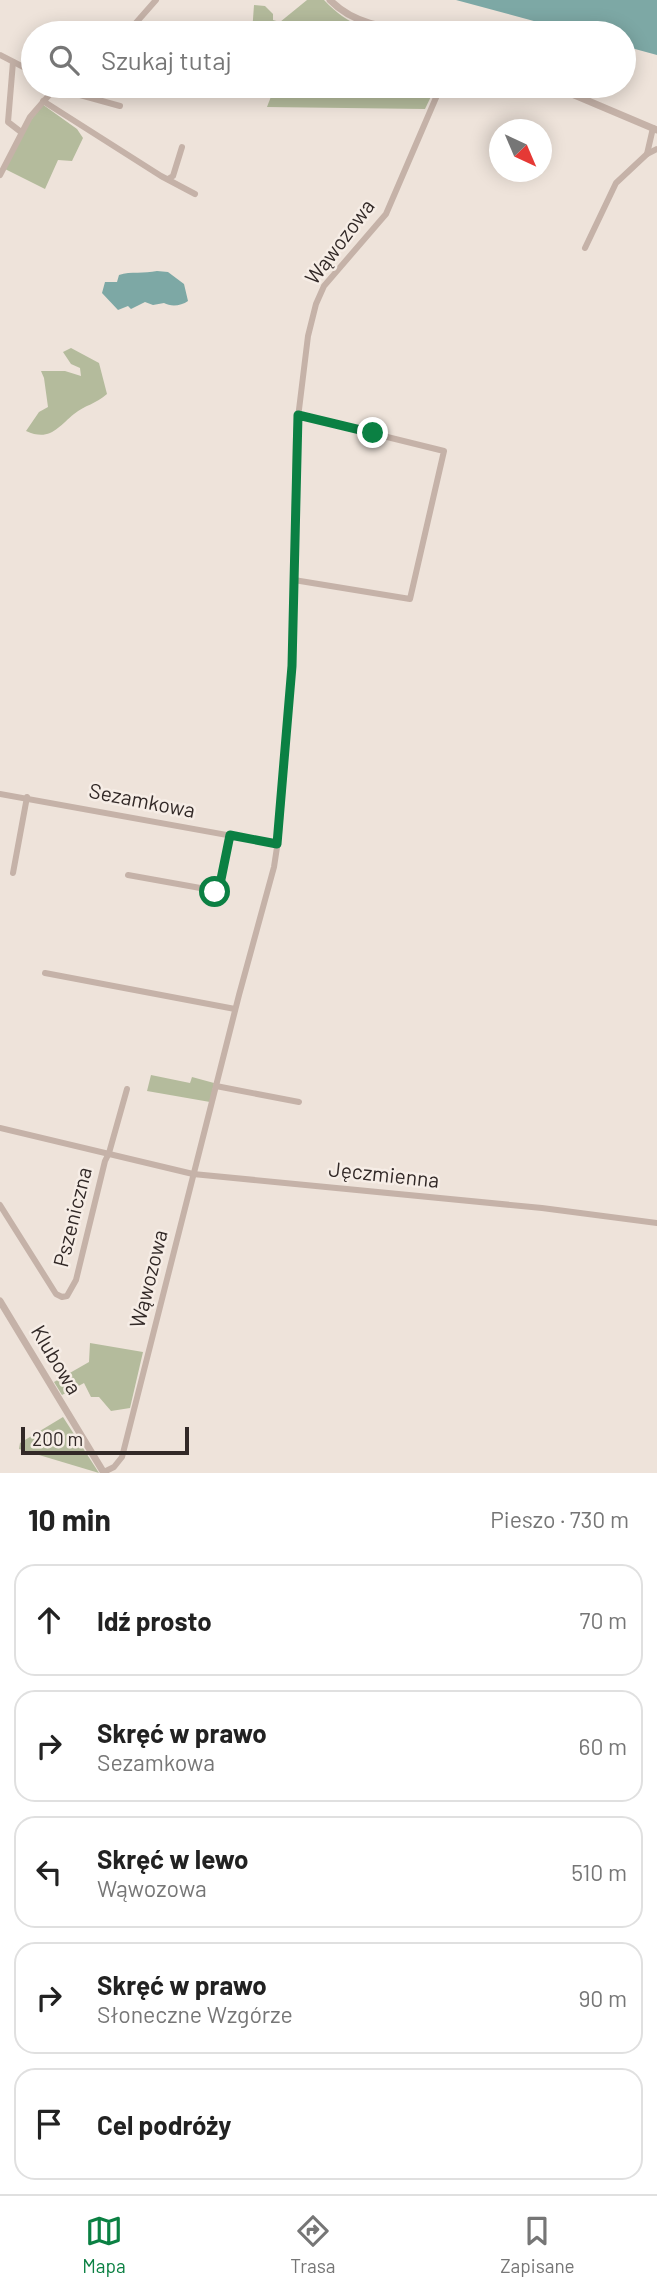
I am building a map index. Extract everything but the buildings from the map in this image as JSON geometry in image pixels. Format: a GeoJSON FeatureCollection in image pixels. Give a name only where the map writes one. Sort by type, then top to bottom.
{"type":"FeatureCollection","features":[{"type":"Feature","properties":{"kind":"street"},"geometry":{"type":"LineString","coordinates":[[138,21],[156,0]]}},
{"type":"Feature","properties":{"kind":"street"},"geometry":{"type":"LineString","coordinates":[[330,0],[340,10],[363,21]]}},
{"type":"Feature","properties":{"kind":"street"},"geometry":{"type":"LineString","coordinates":[[0,55],[21,66]]}},
{"type":"Feature","properties":{"kind":"street"},"geometry":{"type":"LineString","coordinates":[[13,62],[8,122],[21,132]]}},
{"type":"Feature","properties":{"kind":"street"},"geometry":{"type":"LineString","coordinates":[[0,175],[21,132],[46,98]]}},
{"type":"Feature","properties":{"kind":"street"},"geometry":{"type":"LineString","coordinates":[[91,98],[120,106]]}},
{"type":"Feature","properties":{"kind":"street","name":"Wąwozowa"},"geometry":{"type":"LineString","coordinates":[[104,1472],[114,1467],[122,1457],[274,867],[292,666],[298,415],[308,336],[324,286],[387,214],[436,98]]}},
{"type":"Feature","properties":{"kind":"street"},"geometry":{"type":"LineString","coordinates":[[581,98],[655,129],[647,154]]}},
{"type":"Feature","properties":{"kind":"street"},"geometry":{"type":"LineString","coordinates":[[43,102],[195,194]]}},
{"type":"Feature","properties":{"kind":"street"},"geometry":{"type":"LineString","coordinates":[[168,179],[173,176],[182,147]]}},
{"type":"Feature","properties":{"kind":"street"},"geometry":{"type":"LineString","coordinates":[[585,248],[617,183],[647,154],[657,149]]}},
{"type":"Feature","properties":{"kind":"street"},"geometry":{"type":"LineString","coordinates":[[294,580],[410,598],[444,451],[298,415]]}},
{"type":"Feature","properties":{"kind":"street","name":"Sezamkowa"},"geometry":{"type":"LineString","coordinates":[[0,794],[277,844]]}},
{"type":"Feature","properties":{"kind":"street"},"geometry":{"type":"LineString","coordinates":[[13,873],[27,797]]}},
{"type":"Feature","properties":{"kind":"street"},"geometry":{"type":"LineString","coordinates":[[128,875],[217,891],[230,835]]}},
{"type":"Feature","properties":{"kind":"street"},"geometry":{"type":"LineString","coordinates":[[45,973],[236,1009]]}},
{"type":"Feature","properties":{"kind":"street"},"geometry":{"type":"LineString","coordinates":[[216,1086],[299,1102]]}},
{"type":"Feature","properties":{"kind":"street"},"geometry":{"type":"LineString","coordinates":[[109,1153],[127,1089]]}},
{"type":"Feature","properties":{"kind":"street","name":"Jęczmienna"},"geometry":{"type":"LineString","coordinates":[[0,1128],[193,1174],[528,1207],[657,1223]]}},
{"type":"Feature","properties":{"kind":"street","name":"Pszeniczna"},"geometry":{"type":"LineString","coordinates":[[0,1205],[56,1294],[67,1296],[76,1280],[109,1153]]}},
{"type":"Feature","properties":{"kind":"street","name":"Klubowa"},"geometry":{"type":"LineString","coordinates":[[0,1301],[104,1472]]}},
{"type":"Feature","properties":{"kind":"green space"},"geometry":{"type":"Polygon","coordinates":[[[307,0],[324,0],[351,21],[281,21],[307,0]]]}},
{"type":"Feature","properties":{"kind":"green space"},"geometry":{"type":"Polygon","coordinates":[[[254,5],[265,6],[273,14],[273,20],[276,21],[253,21],[254,5]]]}},
{"type":"Feature","properties":{"kind":"green space"},"geometry":{"type":"Polygon","coordinates":[[[270,98],[430,98],[425,109],[267,107],[270,98]]]}},
{"type":"Feature","properties":{"kind":"green space"},"geometry":{"type":"Polygon","coordinates":[[[42,104],[77,129],[83,138],[72,161],[58,160],[45,189],[5,169],[23,132],[42,104]]]}},
{"type":"Feature","properties":{"kind":"green space"},"geometry":{"type":"Polygon","coordinates":[[[71,348],[99,363],[107,394],[78,411],[53,432],[41,435],[26,431],[39,412],[48,407],[41,371],[65,371],[81,376],[80,368],[71,364],[63,352],[71,348]]]}},
{"type":"Feature","properties":{"kind":"green space"},"geometry":{"type":"Polygon","coordinates":[[[151,1075],[190,1083],[192,1077],[214,1083],[210,1102],[147,1091],[151,1075]]]}},
{"type":"Feature","properties":{"kind":"green space"},"geometry":{"type":"Polygon","coordinates":[[[90,1343],[143,1352],[130,1408],[111,1411],[99,1397],[91,1397],[84,1383],[62,1395],[54,1382],[89,1362],[90,1343]]]}},
{"type":"Feature","properties":{"kind":"green space"},"geometry":{"type":"Polygon","coordinates":[[[63,1417],[99,1473],[19,1449],[20,1443],[63,1417]]]}},
{"type":"Feature","properties":{"kind":"water"},"geometry":{"type":"Polygon","coordinates":[[[456,0],[657,0],[657,55],[636,49],[636,21],[534,21],[456,0]]]}},
{"type":"Feature","properties":{"kind":"water"},"geometry":{"type":"Polygon","coordinates":[[[168,272],[184,284],[188,301],[176,305],[153,305],[145,302],[131,309],[128,306],[118,310],[102,293],[105,282],[117,282],[119,275],[168,272]]]}},
{"type":"Feature","properties":{"kind":"route"},"geometry":{"type":"LineString","coordinates":[[215,892],[219,889],[230,835],[277,844],[279,834],[292,666],[298,415],[373,433]]}}]}
